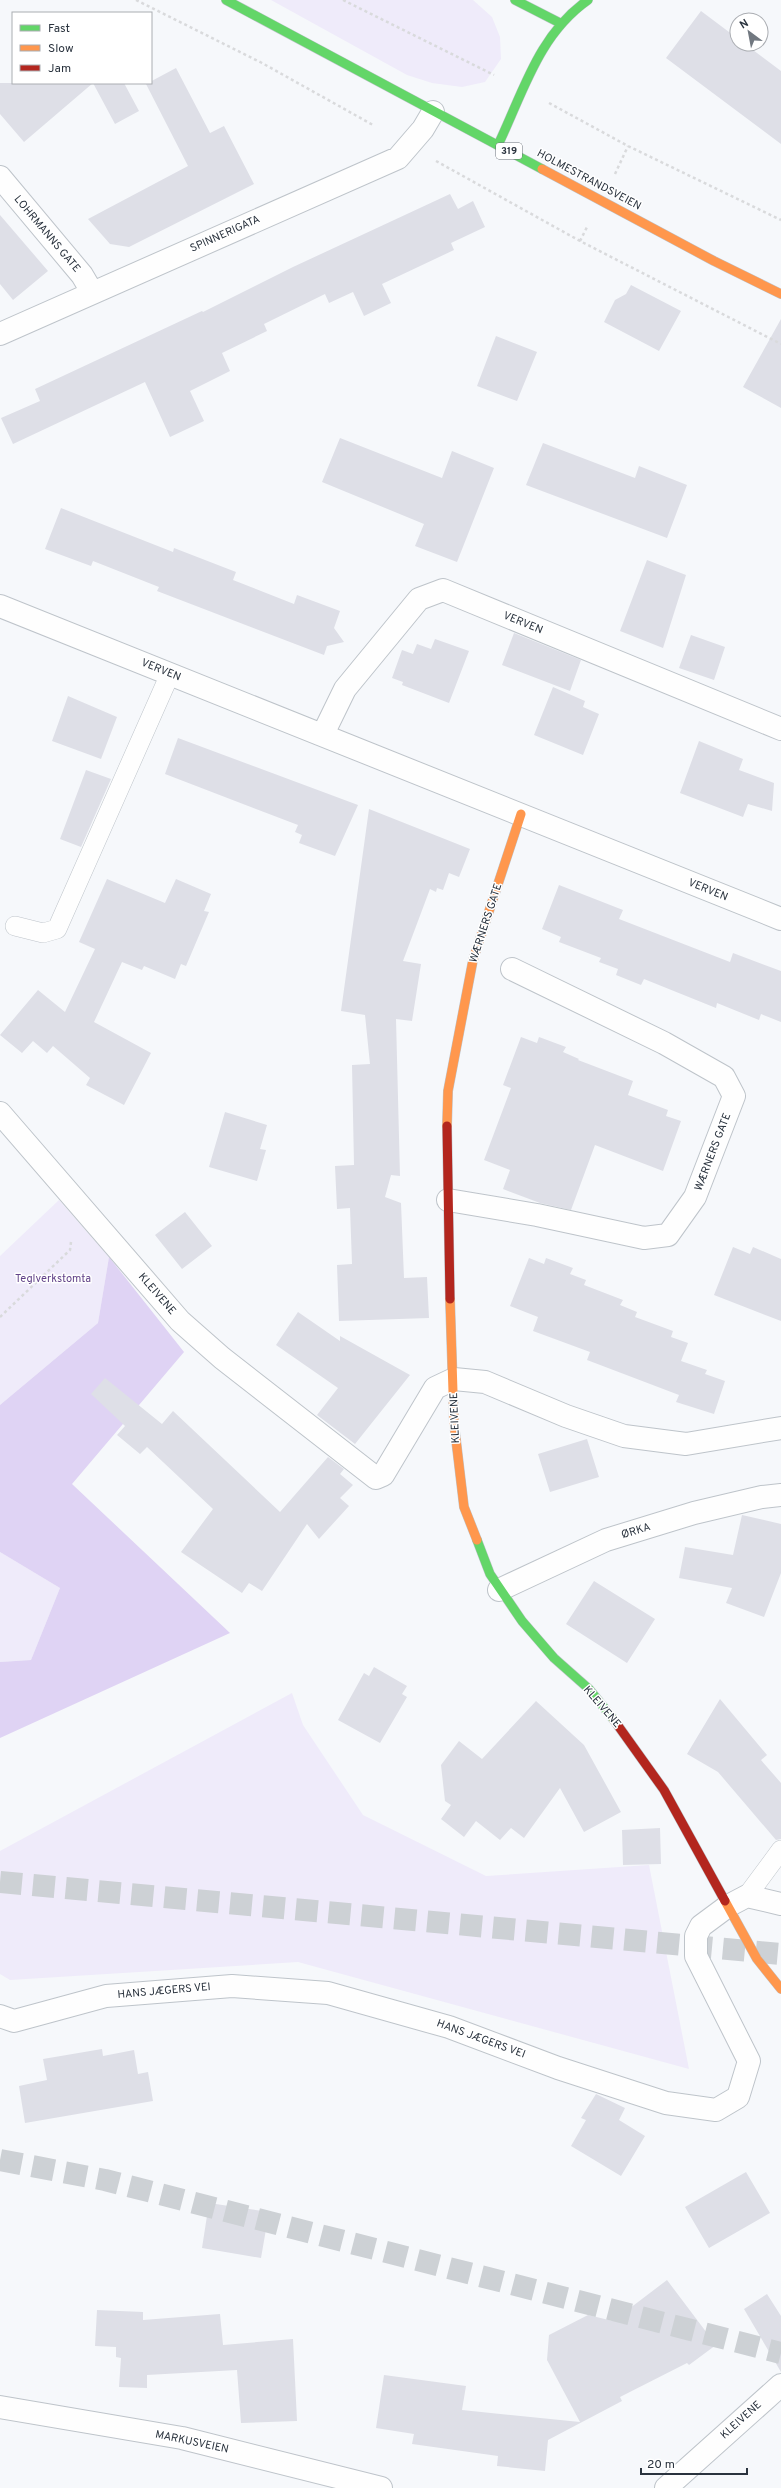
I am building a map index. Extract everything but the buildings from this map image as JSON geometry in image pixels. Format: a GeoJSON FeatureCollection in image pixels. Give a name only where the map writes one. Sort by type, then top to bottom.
{"type":"FeatureCollection","features":[{"type":"Feature","properties":{"kind":"street","name":"HOLMESTRANDSVEIEN"},"geometry":{"type":"LineString","coordinates":[[218,0],[238,8]]}},
{"type":"Feature","properties":{"kind":"street","name":"HOLMESTRANDSVEIEN"},"geometry":{"type":"LineString","coordinates":[[226,0],[238,8],[714,261],[781,294]]}},
{"type":"Feature","properties":{"kind":"street"},"geometry":{"type":"LineString","coordinates":[[515,0],[560,23]]}},
{"type":"Feature","properties":{"kind":"street"},"geometry":{"type":"LineString","coordinates":[[498,145],[537,59],[560,23],[580,4],[588,0]]}},
{"type":"Feature","properties":{"kind":"street","name":"SPINNERIGATA"},"geometry":{"type":"LineString","coordinates":[[0,334],[92,292],[398,158],[423,129],[433,112]]}},
{"type":"Feature","properties":{"kind":"street","name":"LOHRMANNS GATE"},"geometry":{"type":"LineString","coordinates":[[0,177],[82,275],[92,292]]}},
{"type":"Feature","properties":{"kind":"street","name":"VERVEN"},"geometry":{"type":"LineString","coordinates":[[323,734],[345,689],[419,599],[443,590],[781,728]]}},
{"type":"Feature","properties":{"kind":"street","name":"VERVEN"},"geometry":{"type":"LineString","coordinates":[[0,606],[323,734],[781,919]]}},
{"type":"Feature","properties":{"kind":"street","name":"WÆRNERS GATE"},"geometry":{"type":"LineString","coordinates":[[454,1379],[448,1200],[448,1091],[473,960],[521,814]]}},
{"type":"Feature","properties":{"kind":"street","name":"WÆRNERS GATE"},"geometry":{"type":"LineString","coordinates":[[448,1200],[537,1215],[644,1238],[668,1235],[695,1197],[734,1096],[724,1077],[664,1043],[512,969]]}},
{"type":"Feature","properties":{"kind":"street","name":"KLEIVENE"},"geometry":{"type":"LineString","coordinates":[[0,1113],[180,1321],[222,1358],[376,1478],[383,1475],[435,1388],[454,1379],[455,1438],[464,1506],[495,1582],[522,1622],[554,1658],[589,1690],[629,1739],[738,1901],[757,1959],[781,1989]]}},
{"type":"Feature","properties":{"kind":"street"},"geometry":{"type":"LineString","coordinates":[[454,1379],[485,1382],[566,1416],[624,1436],[686,1444],[781,1428]]}},
{"type":"Feature","properties":{"kind":"street","name":"ØRKA"},"geometry":{"type":"LineString","coordinates":[[495,1582],[606,1540],[694,1513],[762,1497],[781,1495]]}},
{"type":"Feature","properties":{"kind":"street"},"geometry":{"type":"LineString","coordinates":[[738,1901],[781,1904]]}},
{"type":"Feature","properties":{"kind":"street","name":"HANS JÆGERS VEI"},"geometry":{"type":"LineString","coordinates":[[0,2016],[14,2021],[106,1996],[232,1986],[328,1993],[449,2026],[558,2068],[666,2102],[716,2110],[738,2097],[749,2061],[696,1956],[696,1936],[701,1926],[738,1901]]}},
{"type":"Feature","properties":{"kind":"street","name":"KLEIVENE"},"geometry":{"type":"LineString","coordinates":[[666,2488],[781,2385]]}},
{"type":"Feature","properties":{"kind":"street","name":"MARKUSVEIEN"},"geometry":{"type":"LineString","coordinates":[[0,2407],[182,2438],[381,2488]]}},
{"type":"Feature","properties":{"kind":"lane"},"geometry":{"type":"LineString","coordinates":[[15,926],[43,933],[57,929],[170,674]]}},
{"type":"Feature","properties":{"kind":"lane"},"geometry":{"type":"LineString","coordinates":[[738,1901],[781,1850]]}},
{"type":"Feature","properties":{"kind":"path"},"geometry":{"type":"LineString","coordinates":[[136,0],[262,63],[373,125]]}},
{"type":"Feature","properties":{"kind":"path"},"geometry":{"type":"LineString","coordinates":[[343,0],[349,1],[494,75]]}},
{"type":"Feature","properties":{"kind":"path"},"geometry":{"type":"LineString","coordinates":[[548,103],[628,146],[781,220]]}},
{"type":"Feature","properties":{"kind":"path"},"geometry":{"type":"LineString","coordinates":[[612,179],[628,146]]}},
{"type":"Feature","properties":{"kind":"path"},"geometry":{"type":"LineString","coordinates":[[435,160],[580,241],[781,344]]}},
{"type":"Feature","properties":{"kind":"path"},"geometry":{"type":"LineString","coordinates":[[580,241],[591,220]]}},
{"type":"Feature","properties":{"kind":"path"},"geometry":{"type":"LineString","coordinates":[[0,1317],[70,1250],[78,1202]]}},
{"type":"Feature","properties":{"kind":"green space"},"geometry":{"type":"Polygon","coordinates":[[[271,0],[473,0],[492,17],[500,37],[501,59],[485,82],[462,87],[432,83],[407,75],[271,0]]]}},
{"type":"Feature","properties":{"kind":"green space","name":"Teglverkstomta"},"geometry":{"type":"Polygon","coordinates":[[[59,1200],[109,1257],[98,1323],[0,1405],[0,1256],[59,1200]]]}},
{"type":"Feature","properties":{"kind":"green space"},"geometry":{"type":"Polygon","coordinates":[[[0,1552],[60,1588],[31,1660],[0,1662],[0,1552]]]}},
{"type":"Feature","properties":{"kind":"green space"},"geometry":{"type":"Polygon","coordinates":[[[292,1693],[303,1725],[363,1815],[486,1876],[649,1865],[689,2069],[298,1962],[10,1980],[0,1974],[0,1851],[292,1693]]]}},
{"type":"Feature","properties":{"kind":"shaded area"},"geometry":{"type":"Polygon","coordinates":[[[109,1257],[184,1352],[72,1484],[230,1633],[0,1738],[0,1662],[31,1660],[60,1588],[0,1552],[0,1405],[98,1323],[109,1257]]]}},
{"type":"Feature","properties":{"kind":"tunnel"},"geometry":{"type":"LineString","coordinates":[[0,1882],[781,1954]]}},
{"type":"Feature","properties":{"kind":"tunnel"},"geometry":{"type":"LineString","coordinates":[[0,2160],[105,2180],[781,2353]]}},
{"type":"Feature","properties":{"kind":"traffic: fast"},"geometry":{"type":"LineString","coordinates":[[226,0],[542,169]]}},
{"type":"Feature","properties":{"kind":"traffic: fast"},"geometry":{"type":"LineString","coordinates":[[515,0],[560,23]]}},
{"type":"Feature","properties":{"kind":"traffic: fast"},"geometry":{"type":"LineString","coordinates":[[498,145],[524,85],[544,48],[556,30],[571,14],[588,0]]}},
{"type":"Feature","properties":{"kind":"traffic: fast"},"geometry":{"type":"LineString","coordinates":[[477,1540],[490,1574],[522,1621],[554,1658],[589,1689],[614,1720]]}},
{"type":"Feature","properties":{"kind":"traffic: slow"},"geometry":{"type":"LineString","coordinates":[[542,169],[714,261],[781,294]]}},
{"type":"Feature","properties":{"kind":"traffic: slow"},"geometry":{"type":"LineString","coordinates":[[447,1126],[448,1091],[473,960],[521,814]]}},
{"type":"Feature","properties":{"kind":"traffic: slow"},"geometry":{"type":"LineString","coordinates":[[450,1299],[454,1423],[464,1507],[477,1540]]}},
{"type":"Feature","properties":{"kind":"traffic: slow"},"geometry":{"type":"LineString","coordinates":[[725,1901],[757,1959],[781,1989]]}},
{"type":"Feature","properties":{"kind":"traffic: jam"},"geometry":{"type":"LineString","coordinates":[[447,1126],[450,1299]]}},
{"type":"Feature","properties":{"kind":"traffic: jam"},"geometry":{"type":"LineString","coordinates":[[614,1720],[664,1790],[725,1901]]}}]}
